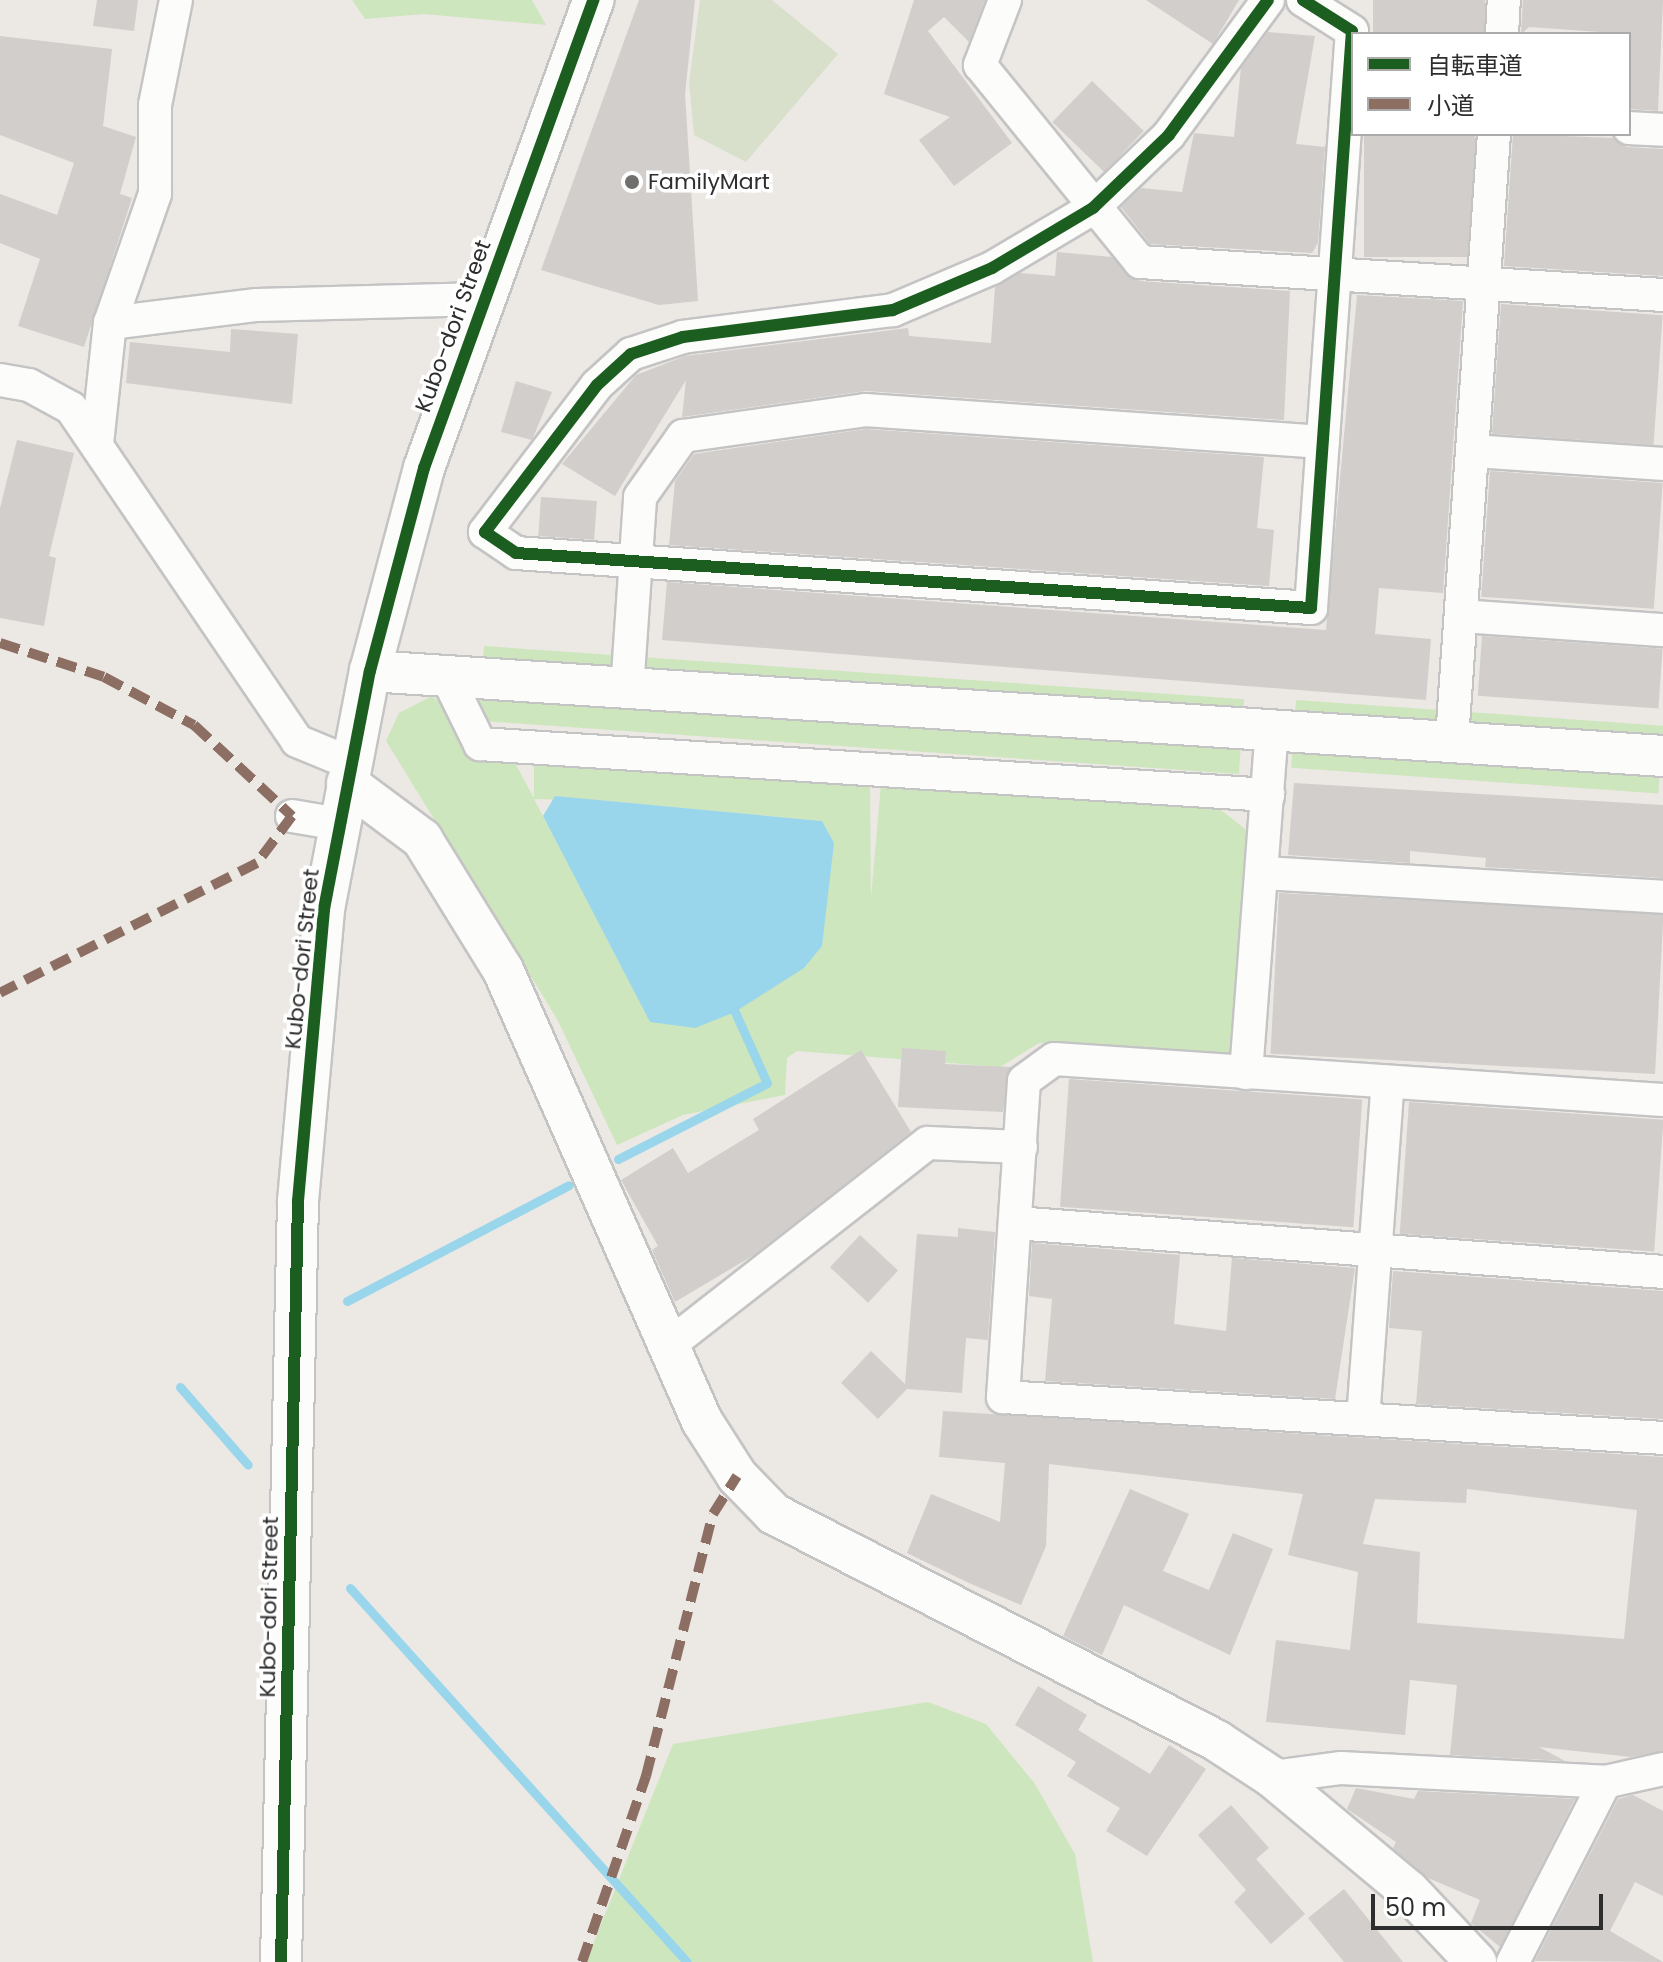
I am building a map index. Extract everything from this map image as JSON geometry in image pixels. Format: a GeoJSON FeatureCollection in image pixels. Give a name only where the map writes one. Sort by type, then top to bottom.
{"type":"FeatureCollection","features":[{"type":"Feature","properties":{"kind":"street"},"geometry":{"type":"LineString","coordinates":[[97,444],[110,323],[155,194],[155,105],[176,0]]}},
{"type":"Feature","properties":{"kind":"street","name":"Kubo-dori Street"},"geometry":{"type":"LineString","coordinates":[[281,1962],[298,1201],[324,909],[370,671],[424,468],[593,0]]}},
{"type":"Feature","properties":{"kind":"street"},"geometry":{"type":"LineString","coordinates":[[1005,0],[980,65],[1093,208],[1140,262],[1663,295]]}},
{"type":"Feature","properties":{"kind":"street"},"geometry":{"type":"LineString","coordinates":[[1268,0],[1169,135],[1093,208],[992,268],[893,310],[683,337],[631,354],[597,385],[485,532],[516,553],[1311,608],[1351,45]]}},
{"type":"Feature","properties":{"kind":"street"},"geometry":{"type":"LineString","coordinates":[[1303,0],[1352,32]]}},
{"type":"Feature","properties":{"kind":"street"},"geometry":{"type":"LineString","coordinates":[[1502,32],[1504,0]]}},
{"type":"Feature","properties":{"kind":"street"},"geometry":{"type":"LineString","coordinates":[[1631,128],[1663,130]]}},
{"type":"Feature","properties":{"kind":"street"},"geometry":{"type":"LineString","coordinates":[[1452,739],[1494,136]]}},
{"type":"Feature","properties":{"kind":"street"},"geometry":{"type":"LineString","coordinates":[[110,323],[257,305],[483,299]]}},
{"type":"Feature","properties":{"kind":"street"},"geometry":{"type":"LineString","coordinates":[[0,380],[29,385],[71,408],[297,741],[348,773],[422,839],[503,970],[702,1421],[737,1476],[774,1514],[1110,1684],[1272,1777],[1409,1891],[1476,1962]]}},
{"type":"Feature","properties":{"kind":"street"},"geometry":{"type":"LineString","coordinates":[[627,690],[640,497],[683,436],[865,410],[1323,442]]}},
{"type":"Feature","properties":{"kind":"street"},"geometry":{"type":"LineString","coordinates":[[1473,451],[1663,464]]}},
{"type":"Feature","properties":{"kind":"street"},"geometry":{"type":"LineString","coordinates":[[1461,616],[1663,630]]}},
{"type":"Feature","properties":{"kind":"street"},"geometry":{"type":"LineString","coordinates":[[370,671],[627,690],[1272,727],[1663,756]]}},
{"type":"Feature","properties":{"kind":"street"},"geometry":{"type":"LineString","coordinates":[[447,677],[480,744],[1268,795]]}},
{"type":"Feature","properties":{"kind":"street"},"geometry":{"type":"LineString","coordinates":[[1246,1073],[1272,727]]}},
{"type":"Feature","properties":{"kind":"street"},"geometry":{"type":"LineString","coordinates":[[292,816],[339,824]]}},
{"type":"Feature","properties":{"kind":"street"},"geometry":{"type":"LineString","coordinates":[[1263,873],[1663,897]]}},
{"type":"Feature","properties":{"kind":"street"},"geometry":{"type":"LineString","coordinates":[[1663,1100],[1054,1059],[1024,1081],[1003,1397],[1663,1438]]}},
{"type":"Feature","properties":{"kind":"street"},"geometry":{"type":"LineString","coordinates":[[1363,1419],[1373,1250],[1388,1082]]}},
{"type":"Feature","properties":{"kind":"street"},"geometry":{"type":"LineString","coordinates":[[669,1345],[928,1143],[1021,1147]]}},
{"type":"Feature","properties":{"kind":"street"},"geometry":{"type":"LineString","coordinates":[[1015,1223],[1663,1272]]}},
{"type":"Feature","properties":{"kind":"street"},"geometry":{"type":"LineString","coordinates":[[1272,1777],[1341,1768],[1605,1782],[1663,1769]]}},
{"type":"Feature","properties":{"kind":"street"},"geometry":{"type":"LineString","coordinates":[[1513,1962],[1605,1782]]}},
{"type":"Feature","properties":{"kind":"green space"},"geometry":{"type":"Polygon","coordinates":[[[352,0],[532,0],[546,25],[424,14],[365,19],[352,0]]]}},
{"type":"Feature","properties":{"kind":"green space"},"geometry":{"type":"Polygon","coordinates":[[[700,0],[772,0],[838,54],[746,162],[694,135],[689,83],[700,0]]]}},
{"type":"Feature","properties":{"kind":"green space"},"geometry":{"type":"Polygon","coordinates":[[[484,646],[1244,699],[1239,774],[479,721],[484,646]]]}},
{"type":"Feature","properties":{"kind":"green space"},"geometry":{"type":"Polygon","coordinates":[[[432,696],[516,765],[534,798],[534,760],[870,786],[871,898],[881,784],[1221,810],[1250,833],[1234,1060],[1039,1043],[1000,1067],[797,1051],[787,1058],[785,1095],[683,1115],[617,1145],[557,1019],[386,741],[399,713],[432,696]],[[534,799],[651,1022],[822,821],[606,801],[534,799]]]}},
{"type":"Feature","properties":{"kind":"green space"},"geometry":{"type":"Polygon","coordinates":[[[1296,700],[1663,726],[1658,794],[1291,768],[1296,700]]]}},
{"type":"Feature","properties":{"kind":"green space"},"geometry":{"type":"Polygon","coordinates":[[[928,1702],[986,1724],[1035,1784],[1075,1854],[1093,1962],[586,1962],[673,1744],[928,1702]]]}},
{"type":"Feature","properties":{"kind":"water"},"geometry":{"type":"Polygon","coordinates":[[[555,796],[822,821],[834,843],[822,946],[804,968],[735,1012],[695,1028],[650,1022],[543,816],[555,796]]]}},
{"type":"Feature","properties":{"kind":"building"},"geometry":{"type":"Polygon","coordinates":[[[97,0],[138,0],[134,31],[93,26],[97,0]]]}},
{"type":"Feature","properties":{"kind":"building","name":"FamilyMart"},"geometry":{"type":"Polygon","coordinates":[[[639,0],[695,0],[685,94],[698,301],[659,305],[541,270],[639,0]]]}},
{"type":"Feature","properties":{"kind":"building"},"geometry":{"type":"Polygon","coordinates":[[[914,0],[985,0],[969,42],[944,17],[928,31],[1012,143],[954,186],[919,140],[950,117],[884,94],[914,0]]]}},
{"type":"Feature","properties":{"kind":"building"},"geometry":{"type":"Polygon","coordinates":[[[1146,0],[1239,0],[1213,44],[1146,0]]]}},
{"type":"Feature","properties":{"kind":"building"},"geometry":{"type":"Polygon","coordinates":[[[1373,0],[1485,0],[1485,32],[1373,32],[1373,0]]]}},
{"type":"Feature","properties":{"kind":"building"},"geometry":{"type":"Polygon","coordinates":[[[1523,0],[1663,0],[1658,111],[1631,109],[1631,32],[1529,27],[1521,32],[1523,0]]]}},
{"type":"Feature","properties":{"kind":"building"},"geometry":{"type":"Polygon","coordinates":[[[1268,32],[1315,36],[1296,144],[1325,147],[1318,243],[1312,253],[1150,244],[1121,207],[1141,188],[1182,192],[1194,133],[1234,137],[1241,68],[1268,32]]]}},
{"type":"Feature","properties":{"kind":"building"},"geometry":{"type":"Polygon","coordinates":[[[0,36],[112,49],[103,126],[136,137],[120,194],[132,198],[84,347],[18,326],[40,259],[0,243],[0,194],[57,215],[74,163],[0,135],[0,36]]]}},
{"type":"Feature","properties":{"kind":"building"},"geometry":{"type":"Polygon","coordinates":[[[1092,81],[1144,131],[1104,172],[1052,122],[1092,81]]]}},
{"type":"Feature","properties":{"kind":"building"},"geometry":{"type":"Polygon","coordinates":[[[1364,136],[1475,136],[1475,257],[1364,257],[1364,136]]]}},
{"type":"Feature","properties":{"kind":"building"},"geometry":{"type":"Polygon","coordinates":[[[1513,136],[1613,138],[1627,147],[1663,149],[1663,276],[1504,266],[1513,136]]]}},
{"type":"Feature","properties":{"kind":"building"},"geometry":{"type":"Polygon","coordinates":[[[1057,252],[1112,257],[1139,281],[1290,291],[1284,420],[866,391],[682,417],[686,380],[615,496],[562,464],[636,375],[685,356],[908,328],[909,336],[991,343],[995,287],[1020,273],[1055,276],[1057,252]]]}},
{"type":"Feature","properties":{"kind":"building"},"geometry":{"type":"Polygon","coordinates":[[[1357,295],[1463,301],[1443,593],[1379,588],[1375,634],[1431,639],[1426,700],[662,640],[667,582],[1326,630],[1357,295]]]}},
{"type":"Feature","properties":{"kind":"building"},"geometry":{"type":"Polygon","coordinates":[[[1501,304],[1663,315],[1654,445],[1492,434],[1501,304]]]}},
{"type":"Feature","properties":{"kind":"building"},"geometry":{"type":"Polygon","coordinates":[[[231,329],[298,334],[292,404],[126,383],[130,342],[230,352],[231,329]]]}},
{"type":"Feature","properties":{"kind":"building"},"geometry":{"type":"Polygon","coordinates":[[[516,381],[552,392],[532,440],[501,432],[516,381]]]}},
{"type":"Feature","properties":{"kind":"building"},"geometry":{"type":"Polygon","coordinates":[[[866,429],[1264,457],[1257,528],[1274,530],[1269,586],[669,545],[675,481],[694,454],[866,429]]]}},
{"type":"Feature","properties":{"kind":"building"},"geometry":{"type":"Polygon","coordinates":[[[17,440],[74,453],[49,556],[56,558],[44,626],[0,618],[0,508],[17,440]]]}},
{"type":"Feature","properties":{"kind":"building"},"geometry":{"type":"Polygon","coordinates":[[[1490,471],[1663,483],[1654,609],[1481,597],[1490,471]]]}},
{"type":"Feature","properties":{"kind":"building"},"geometry":{"type":"Polygon","coordinates":[[[541,497],[597,501],[594,540],[538,536],[541,497]]]}},
{"type":"Feature","properties":{"kind":"building"},"geometry":{"type":"Polygon","coordinates":[[[1482,636],[1663,649],[1658,708],[1478,696],[1482,636]]]}},
{"type":"Feature","properties":{"kind":"building"},"geometry":{"type":"Polygon","coordinates":[[[1294,783],[1663,805],[1663,878],[1485,867],[1486,858],[1410,851],[1410,863],[1288,855],[1294,783]]]}},
{"type":"Feature","properties":{"kind":"building"},"geometry":{"type":"Polygon","coordinates":[[[1279,893],[1663,913],[1655,1074],[1271,1054],[1279,893]]]}},
{"type":"Feature","properties":{"kind":"building"},"geometry":{"type":"Polygon","coordinates":[[[902,1048],[946,1051],[945,1064],[1012,1067],[1003,1112],[898,1107],[902,1048]]]}},
{"type":"Feature","properties":{"kind":"building"},"geometry":{"type":"Polygon","coordinates":[[[861,1050],[911,1132],[754,1255],[675,1302],[652,1250],[658,1246],[621,1180],[673,1148],[688,1173],[759,1130],[753,1119],[861,1050]]]}},
{"type":"Feature","properties":{"kind":"building"},"geometry":{"type":"Polygon","coordinates":[[[1069,1079],[1362,1100],[1353,1227],[1060,1207],[1069,1079]]]}},
{"type":"Feature","properties":{"kind":"building"},"geometry":{"type":"Polygon","coordinates":[[[1409,1102],[1663,1120],[1654,1251],[1400,1234],[1409,1102]]]}},
{"type":"Feature","properties":{"kind":"building"},"geometry":{"type":"Polygon","coordinates":[[[958,1228],[995,1232],[988,1340],[966,1338],[962,1393],[907,1389],[878,1419],[841,1383],[871,1351],[905,1384],[917,1234],[958,1237],[958,1228]]]}},
{"type":"Feature","properties":{"kind":"building"},"geometry":{"type":"Polygon","coordinates":[[[860,1235],[898,1270],[868,1303],[830,1267],[860,1235]]]}},
{"type":"Feature","properties":{"kind":"building"},"geometry":{"type":"Polygon","coordinates":[[[1032,1243],[1180,1255],[1174,1324],[1226,1331],[1232,1258],[1355,1268],[1335,1399],[1045,1381],[1052,1299],[1029,1296],[1032,1243]]]}},
{"type":"Feature","properties":{"kind":"building"},"geometry":{"type":"Polygon","coordinates":[[[1393,1271],[1663,1291],[1663,1419],[1416,1404],[1422,1331],[1389,1328],[1393,1271]]]}},
{"type":"Feature","properties":{"kind":"building"},"geometry":{"type":"Polygon","coordinates":[[[943,1411],[1663,1457],[1663,1751],[1631,1757],[1539,1747],[1565,1761],[1450,1755],[1457,1685],[1410,1680],[1405,1735],[1266,1722],[1276,1640],[1350,1650],[1358,1572],[1288,1555],[1303,1494],[1049,1464],[1046,1546],[1021,1605],[907,1553],[931,1494],[1000,1522],[1005,1463],[939,1457],[943,1411]],[[1467,1489],[1466,1503],[1375,1499],[1363,1544],[1420,1552],[1417,1623],[1624,1639],[1637,1510],[1467,1489]]]}},
{"type":"Feature","properties":{"kind":"building"},"geometry":{"type":"Polygon","coordinates":[[[1130,1489],[1189,1514],[1163,1571],[1209,1590],[1233,1533],[1273,1549],[1230,1655],[1124,1605],[1102,1655],[1063,1636],[1130,1489]]]}},
{"type":"Feature","properties":{"kind":"building"},"geometry":{"type":"Polygon","coordinates":[[[1038,1686],[1087,1715],[1078,1730],[1150,1774],[1169,1745],[1206,1769],[1147,1856],[1106,1831],[1120,1808],[1067,1776],[1076,1762],[1015,1725],[1038,1686]]]}},
{"type":"Feature","properties":{"kind":"building"},"geometry":{"type":"Polygon","coordinates":[[[1356,1788],[1414,1799],[1418,1791],[1575,1799],[1500,1947],[1471,1923],[1480,1900],[1428,1878],[1393,1848],[1396,1842],[1347,1809],[1356,1788]]]}},
{"type":"Feature","properties":{"kind":"building"},"geometry":{"type":"Polygon","coordinates":[[[1633,1795],[1663,1811],[1663,1896],[1635,1882],[1610,1931],[1663,1962],[1535,1961],[1618,1799],[1633,1795]]]}},
{"type":"Feature","properties":{"kind":"building"},"geometry":{"type":"Polygon","coordinates":[[[1231,1805],[1269,1848],[1256,1859],[1305,1914],[1271,1944],[1234,1902],[1246,1890],[1198,1835],[1231,1805]]]}},
{"type":"Feature","properties":{"kind":"building"},"geometry":{"type":"Polygon","coordinates":[[[1344,1889],[1403,1962],[1344,1962],[1308,1918],[1344,1889]]]}},
{"type":"Feature","properties":{"kind":"waterway"},"geometry":{"type":"LineString","coordinates":[[618,1159],[767,1083],[735,1012]]}},
{"type":"Feature","properties":{"kind":"waterway"},"geometry":{"type":"LineString","coordinates":[[347,1301],[569,1185]]}},
{"type":"Feature","properties":{"kind":"waterway"},"geometry":{"type":"LineString","coordinates":[[180,1387],[248,1465]]}},
{"type":"Feature","properties":{"kind":"waterway"},"geometry":{"type":"LineString","coordinates":[[350,1588],[687,1962]]}},
{"type":"Feature","properties":{"kind":"marked path"},"geometry":{"type":"LineString","coordinates":[[0,643],[104,677],[194,725],[292,816],[257,863],[0,993]]}},
{"type":"Feature","properties":{"kind":"marked path"},"geometry":{"type":"LineString","coordinates":[[582,1962],[646,1776],[713,1514],[737,1476]]}},
{"type":"Feature","properties":{"kind":"cycle path"},"geometry":{"type":"LineString","coordinates":[[281,1962],[298,1201],[324,909],[370,671],[424,468],[593,0]]}},
{"type":"Feature","properties":{"kind":"cycle path"},"geometry":{"type":"LineString","coordinates":[[1268,0],[1169,135],[1093,208],[992,268],[893,310],[683,337],[631,354],[597,385],[485,532],[516,553],[1311,608],[1351,45]]}},
{"type":"Feature","properties":{"kind":"cycle path"},"geometry":{"type":"LineString","coordinates":[[1303,0],[1352,32]]}},
{"type":"Feature","properties":{"kind":"place","name":"FamilyMart"},"geometry":{"type":"Point","coordinates":[632,182]}}]}
